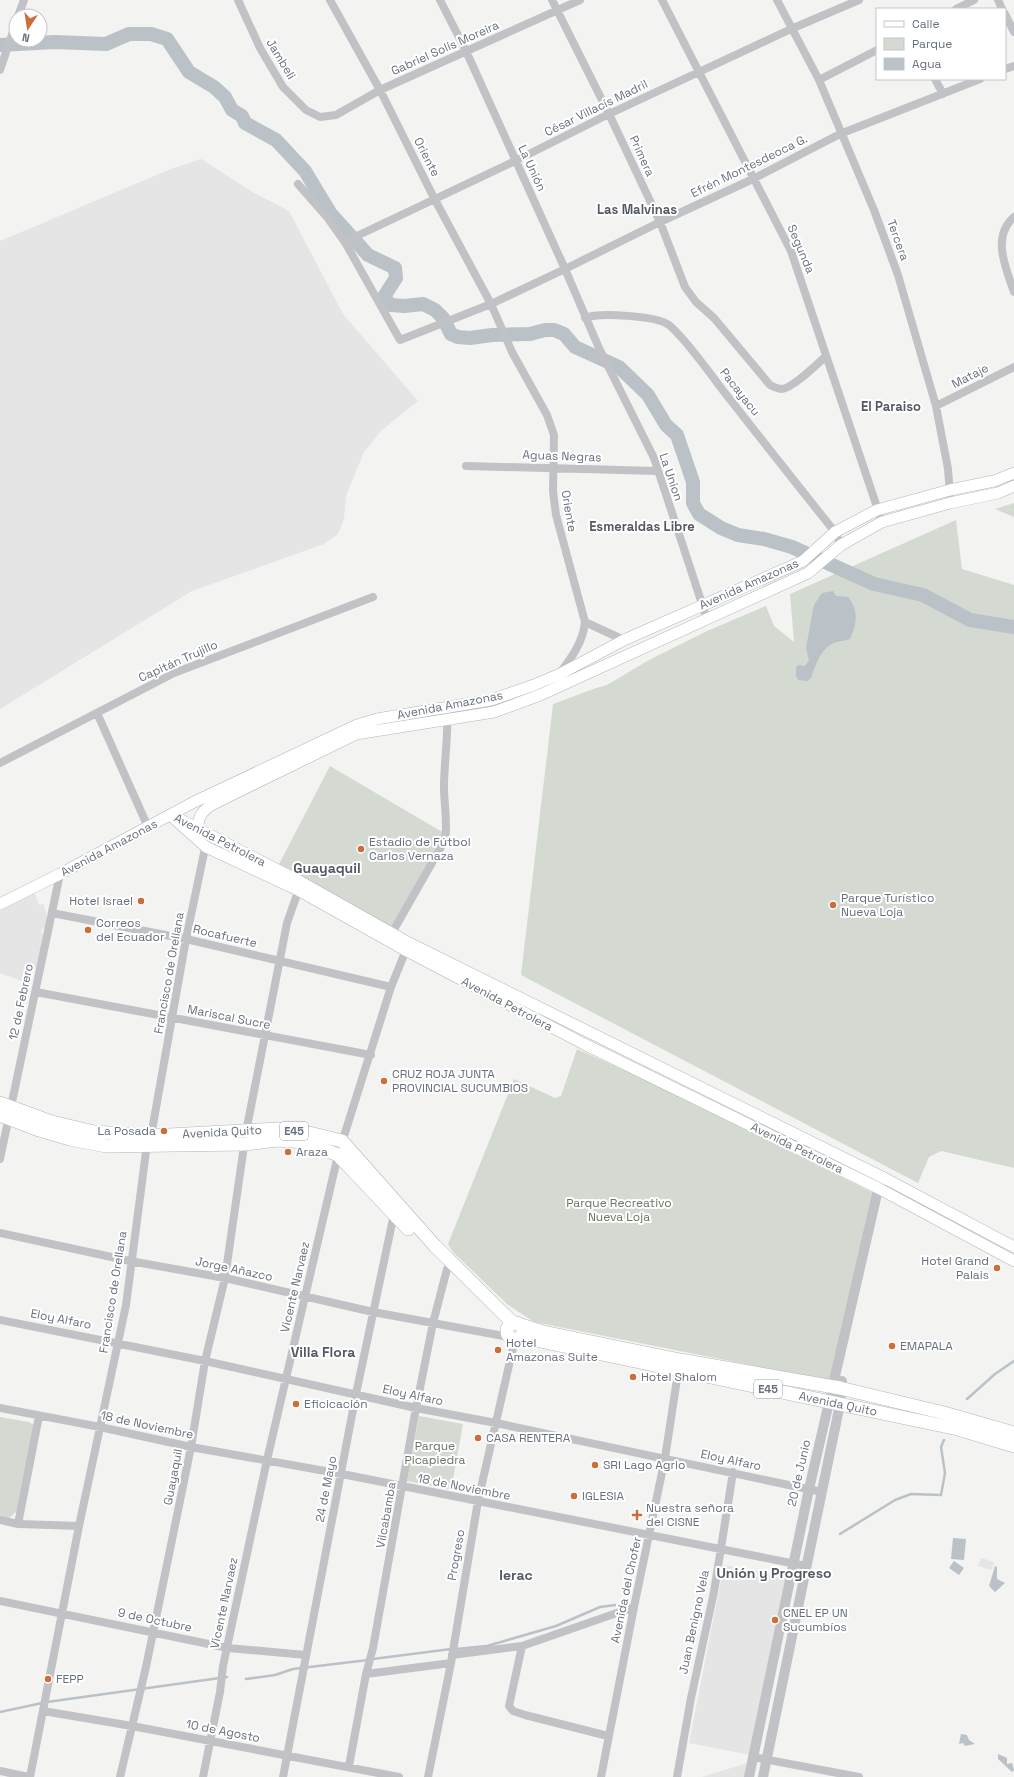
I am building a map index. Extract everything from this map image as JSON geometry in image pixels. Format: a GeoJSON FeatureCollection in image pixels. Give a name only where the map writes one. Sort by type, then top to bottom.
{"type":"FeatureCollection","features":[{"type":"Feature","properties":{"kind":"highway","name":"Avenida Quito"},"geometry":{"type":"LineString","coordinates":[[5,1110],[94,1132],[149,1140],[246,1138],[306,1142],[338,1155],[397,1212],[435,1246],[514,1332]]}},
{"type":"Feature","properties":{"kind":"highway","name":"Avenida Quito"},"geometry":{"type":"LineString","coordinates":[[246,1138],[278,1129],[309,1133],[342,1142],[397,1212],[447,1269],[514,1332],[679,1365],[835,1403],[958,1429],[1014,1446]]}},
{"type":"Feature","properties":{"kind":"highway","name":"Avenida Quito"},"geometry":{"type":"LineString","coordinates":[[679,1365],[837,1387],[944,1413],[1014,1433]]}},
{"type":"Feature","properties":{"kind":"main road","name":"Avenida Amazonas"},"geometry":{"type":"LineString","coordinates":[[0,904],[60,874],[170,815],[357,725],[377,718],[491,700],[534,685],[560,674],[624,640],[803,561],[831,536],[877,510],[950,490],[994,481],[1014,473]]}},
{"type":"Feature","properties":{"kind":"main road","name":"Avenida Amazonas"},"geometry":{"type":"LineString","coordinates":[[198,828],[200,814],[211,805],[356,734],[448,721],[494,712],[540,695],[808,573],[838,548],[882,522],[950,503],[998,493],[1014,486]]}},
{"type":"Feature","properties":{"kind":"main road","name":"Avenida Petrolera"},"geometry":{"type":"LineString","coordinates":[[170,815],[198,828],[584,1044],[1014,1247]]}},
{"type":"Feature","properties":{"kind":"main road","name":"Avenida Petrolera"},"geometry":{"type":"LineString","coordinates":[[170,815],[206,847],[300,886],[392,933],[407,946]]}},
{"type":"Feature","properties":{"kind":"main road","name":"Avenida Petrolera"},"geometry":{"type":"LineString","coordinates":[[883,1184],[1014,1261]]}},
{"type":"Feature","properties":{"kind":"street","name":"Jambeli"},"geometry":{"type":"LineString","coordinates":[[239,0],[260,48],[284,87],[306,110],[320,117]]}},
{"type":"Feature","properties":{"kind":"street","name":"Oriente"},"geometry":{"type":"LineString","coordinates":[[330,0],[380,90],[434,198],[491,304],[512,352],[547,415],[552,428],[554,435],[553,491],[556,516],[585,622],[583,635],[575,652],[560,674]]}},
{"type":"Feature","properties":{"kind":"street","name":"La Unión"},"geometry":{"type":"LineString","coordinates":[[440,0],[466,51],[565,269],[599,348]]}},
{"type":"Feature","properties":{"kind":"street","name":"Primera"},"geometry":{"type":"LineString","coordinates":[[552,0],[609,114],[660,222],[685,287],[696,302],[714,318],[744,356],[770,385],[777,388],[784,389],[793,384],[826,356]]}},
{"type":"Feature","properties":{"kind":"street","name":"Gabriel Solís Moreira"},"geometry":{"type":"LineString","coordinates":[[320,117],[336,114],[380,90],[580,0]]}},
{"type":"Feature","properties":{"kind":"street","name":"Segunda"},"geometry":{"type":"LineString","coordinates":[[662,0],[791,251],[882,522]]}},
{"type":"Feature","properties":{"kind":"street","name":"Tercera"},"geometry":{"type":"LineString","coordinates":[[777,0],[819,80],[840,134],[874,210],[898,275],[936,406],[948,469],[950,503]]}},
{"type":"Feature","properties":{"kind":"street","name":"César Villacís Madril"},"geometry":{"type":"LineString","coordinates":[[348,243],[359,235],[434,198],[515,161],[609,114],[791,29],[859,0]]}},
{"type":"Feature","properties":{"kind":"street"},"geometry":{"type":"LineString","coordinates":[[958,8],[974,0]]}},
{"type":"Feature","properties":{"kind":"street"},"geometry":{"type":"LineString","coordinates":[[1006,16],[1014,32]]}},
{"type":"Feature","properties":{"kind":"street"},"geometry":{"type":"LineString","coordinates":[[0,70],[8,48]]}},
{"type":"Feature","properties":{"kind":"street"},"geometry":{"type":"LineString","coordinates":[[819,80],[876,51]]}},
{"type":"Feature","properties":{"kind":"street"},"geometry":{"type":"LineString","coordinates":[[936,80],[943,94]]}},
{"type":"Feature","properties":{"kind":"street","name":"Efrén Montesdeoca G."},"geometry":{"type":"LineString","coordinates":[[348,243],[400,340],[442,325],[491,304],[660,222],[753,179],[840,134],[978,80]]}},
{"type":"Feature","properties":{"kind":"street"},"geometry":{"type":"LineString","coordinates":[[298,184],[348,243]]}},
{"type":"Feature","properties":{"kind":"street"},"geometry":{"type":"LineString","coordinates":[[1014,217],[1008,222],[1001,242],[1001,253],[1014,292]]}},
{"type":"Feature","properties":{"kind":"street","name":"Pacayacu"},"geometry":{"type":"LineString","coordinates":[[585,318],[596,315],[611,315],[658,320],[668,324],[706,368],[831,536],[838,548]]}},
{"type":"Feature","properties":{"kind":"street","name":"La Union"},"geometry":{"type":"LineString","coordinates":[[599,348],[654,458],[707,619]]}},
{"type":"Feature","properties":{"kind":"street","name":"Mataje"},"geometry":{"type":"LineString","coordinates":[[936,406],[1014,367]]}},
{"type":"Feature","properties":{"kind":"street","name":"Aguas Negras"},"geometry":{"type":"LineString","coordinates":[[466,466],[554,467],[658,471]]}},
{"type":"Feature","properties":{"kind":"street","name":"Capitán Trujillo"},"geometry":{"type":"LineString","coordinates":[[0,763],[174,673],[373,597]]}},
{"type":"Feature","properties":{"kind":"street"},"geometry":{"type":"LineString","coordinates":[[585,622],[624,640]]}},
{"type":"Feature","properties":{"kind":"street"},"geometry":{"type":"LineString","coordinates":[[392,933],[445,840],[447,831],[444,797],[444,761],[448,721],[446,707]]}},
{"type":"Feature","properties":{"kind":"street"},"geometry":{"type":"LineString","coordinates":[[97,713],[148,827]]}},
{"type":"Feature","properties":{"kind":"street","name":"Francisco de Orellana"},"geometry":{"type":"LineString","coordinates":[[30,1777],[79,1526],[126,1305],[130,1261],[149,1140],[173,1019],[186,939],[208,834]]}},
{"type":"Feature","properties":{"kind":"street","name":"12 de Febrero"},"geometry":{"type":"LineString","coordinates":[[0,1159],[5,1110],[36,992],[60,874]]}},
{"type":"Feature","properties":{"kind":"street","name":"Guayaquil"},"geometry":{"type":"LineString","coordinates":[[120,1777],[140,1697],[191,1447],[205,1361],[225,1278],[246,1138],[287,923],[300,886]]}},
{"type":"Feature","properties":{"kind":"street","name":"Rocafuerte"},"geometry":{"type":"LineString","coordinates":[[52,913],[186,939],[392,987]]}},
{"type":"Feature","properties":{"kind":"street","name":"Vicente Narvaez"},"geometry":{"type":"LineString","coordinates":[[210,1742],[220,1692],[223,1666],[267,1460],[338,1155],[392,987],[407,946]]}},
{"type":"Feature","properties":{"kind":"street","name":"Mariscal Sucre"},"geometry":{"type":"LineString","coordinates":[[36,992],[173,1019],[371,1055]]}},
{"type":"Feature","properties":{"kind":"street","name":"20 de Junio"},"geometry":{"type":"LineString","coordinates":[[764,1777],[822,1492],[837,1387],[883,1184]]}},
{"type":"Feature","properties":{"kind":"street","name":"24 de Mayo"},"geometry":{"type":"LineString","coordinates":[[284,1777],[356,1394],[373,1312],[397,1212]]}},
{"type":"Feature","properties":{"kind":"street","name":"Jorge Añazco"},"geometry":{"type":"LineString","coordinates":[[0,1233],[130,1261],[225,1278],[373,1312],[433,1323],[514,1332]]}},
{"type":"Feature","properties":{"kind":"street","name":"Vilcabamba"},"geometry":{"type":"LineString","coordinates":[[349,1766],[366,1674],[373,1648],[416,1408],[433,1323],[447,1269]]}},
{"type":"Feature","properties":{"kind":"street","name":"Eloy Alfaro"},"geometry":{"type":"LineString","coordinates":[[0,1320],[205,1361],[416,1408],[733,1472],[822,1492]]}},
{"type":"Feature","properties":{"kind":"street","name":"Progreso"},"geometry":{"type":"LineString","coordinates":[[428,1777],[451,1659],[478,1501],[496,1423],[514,1332]]}},
{"type":"Feature","properties":{"kind":"street","name":"Avenida del Chofer"},"geometry":{"type":"LineString","coordinates":[[601,1777],[608,1736],[665,1458],[679,1365]]}},
{"type":"Feature","properties":{"kind":"street","name":"20 de Junio"},"geometry":{"type":"LineString","coordinates":[[749,1777],[809,1488],[835,1403]]}},
{"type":"Feature","properties":{"kind":"street","name":"18 de Noviembre"},"geometry":{"type":"LineString","coordinates":[[0,1408],[100,1427],[191,1447],[342,1474],[793,1562],[806,1566]]}},
{"type":"Feature","properties":{"kind":"street"},"geometry":{"type":"LineString","coordinates":[[18,1524],[39,1416]]}},
{"type":"Feature","properties":{"kind":"street","name":"Juan Benigno Vela"},"geometry":{"type":"LineString","coordinates":[[677,1777],[692,1691],[714,1592],[733,1472]]}},
{"type":"Feature","properties":{"kind":"street"},"geometry":{"type":"LineString","coordinates":[[0,1520],[18,1524],[79,1526]]}},
{"type":"Feature","properties":{"kind":"street","name":"9 de Octubre"},"geometry":{"type":"LineString","coordinates":[[0,1601],[228,1648],[306,1655]]}},
{"type":"Feature","properties":{"kind":"street"},"geometry":{"type":"LineString","coordinates":[[366,1674],[522,1646],[634,1607]]}},
{"type":"Feature","properties":{"kind":"street"},"geometry":{"type":"LineString","coordinates":[[522,1646],[509,1706],[513,1711],[608,1736]]}},
{"type":"Feature","properties":{"kind":"street","name":"10 de Agosto"},"geometry":{"type":"LineString","coordinates":[[43,1711],[349,1766],[371,1774],[399,1777]]}},
{"type":"Feature","properties":{"kind":"street"},"geometry":{"type":"LineString","coordinates":[[203,1777],[210,1742]]}},
{"type":"Feature","properties":{"kind":"street"},"geometry":{"type":"LineString","coordinates":[[753,1757],[859,1777]]}},
{"type":"Feature","properties":{"kind":"street"},"geometry":{"type":"LineString","coordinates":[[0,1771],[30,1777]]}},
{"type":"Feature","properties":{"kind":"shaded area"},"geometry":{"type":"Polygon","coordinates":[[[201,159],[251,191],[289,211],[343,314],[418,401],[382,430],[364,452],[346,496],[344,519],[338,534],[324,544],[192,591],[0,709],[0,241],[171,169],[201,159]]]}},
{"type":"Feature","properties":{"kind":"shaded area"},"geometry":{"type":"Polygon","coordinates":[[[34,891],[39,905],[44,904],[48,923],[41,931],[43,935],[38,967],[31,971],[28,980],[25,982],[0,973],[0,911],[34,891]]]}},
{"type":"Feature","properties":{"kind":"shaded area"},"geometry":{"type":"Polygon","coordinates":[[[981,1558],[994,1562],[992,1570],[978,1566],[981,1558]]]}},
{"type":"Feature","properties":{"kind":"shaded area"},"geometry":{"type":"Polygon","coordinates":[[[724,1565],[788,1576],[751,1755],[689,1743],[724,1565]]]}},
{"type":"Feature","properties":{"kind":"shaded area"},"geometry":{"type":"Polygon","coordinates":[[[747,1763],[745,1777],[702,1777],[747,1763]]]}},
{"type":"Feature","properties":{"kind":"green space"},"geometry":{"type":"Polygon","coordinates":[[[1014,503],[1014,517],[995,509],[1014,503]]]}},
{"type":"Feature","properties":{"kind":"green space"},"geometry":{"type":"Polygon","coordinates":[[[956,520],[962,569],[1014,585],[1014,1168],[941,1151],[929,1157],[918,1183],[521,975],[553,704],[607,685],[649,660],[707,631],[766,606],[774,626],[794,642],[790,594],[956,520]]]}},
{"type":"Feature","properties":{"kind":"green space","name":"Estadio de Fútbol Carlos Vernaza"},"geometry":{"type":"Polygon","coordinates":[[[330,766],[444,833],[392,928],[278,866],[330,766]]]}},
{"type":"Feature","properties":{"kind":"green space","name":"Parque Recreativo Nueva Loja"},"geometry":{"type":"Polygon","coordinates":[[[577,1049],[650,1082],[873,1193],[830,1381],[534,1322],[507,1304],[453,1252],[448,1244],[514,1079],[555,1098],[561,1096],[577,1049]]]}},
{"type":"Feature","properties":{"kind":"green space","name":"Parque Picapiedra"},"geometry":{"type":"Polygon","coordinates":[[[419,1416],[463,1424],[451,1490],[407,1481],[419,1416]]]}},
{"type":"Feature","properties":{"kind":"green space"},"geometry":{"type":"Polygon","coordinates":[[[0,1417],[29,1422],[34,1425],[17,1511],[8,1519],[0,1517],[0,1417]]]}},
{"type":"Feature","properties":{"kind":"water"},"geometry":{"type":"Polygon","coordinates":[[[833,591],[836,596],[848,597],[854,607],[856,617],[850,639],[834,643],[824,650],[818,659],[811,678],[807,681],[798,680],[796,676],[796,668],[798,665],[805,666],[809,660],[806,648],[814,605],[822,593],[833,591]]]}},
{"type":"Feature","properties":{"kind":"water"},"geometry":{"type":"Polygon","coordinates":[[[953,1538],[966,1539],[964,1560],[951,1559],[953,1538]]]}},
{"type":"Feature","properties":{"kind":"water"},"geometry":{"type":"Polygon","coordinates":[[[954,1561],[964,1568],[959,1575],[949,1568],[954,1561]]]}},
{"type":"Feature","properties":{"kind":"water"},"geometry":{"type":"Polygon","coordinates":[[[995,1566],[997,1567],[997,1579],[1005,1583],[995,1592],[989,1586],[995,1566]]]}},
{"type":"Feature","properties":{"kind":"water"},"geometry":{"type":"Polygon","coordinates":[[[961,1734],[967,1735],[969,1740],[975,1744],[965,1746],[963,1743],[959,1744],[961,1734]]]}},
{"type":"Feature","properties":{"kind":"water"},"geometry":{"type":"Polygon","coordinates":[[[998,1754],[1007,1758],[1007,1764],[1012,1763],[1014,1770],[1012,1772],[998,1759],[998,1754]]]}},
{"type":"Feature","properties":{"kind":"waterway"},"geometry":{"type":"LineString","coordinates":[[0,45],[55,42],[106,44],[129,34],[151,34],[167,39],[189,72],[214,87],[225,97],[232,110],[242,116],[245,123],[276,140],[305,171],[331,214],[368,255],[395,268],[396,278],[385,295],[386,300],[391,305],[404,306],[423,304],[435,310],[443,318],[451,334],[458,337],[470,338],[492,335],[530,334],[545,330],[554,330],[564,334],[575,347],[619,367],[648,395],[666,425],[677,435],[693,482],[693,503],[699,514],[721,528],[738,535],[764,539],[792,547],[874,584],[923,595],[970,620],[1014,627]]}},
{"type":"Feature","properties":{"kind":"waterway"},"geometry":{"type":"LineString","coordinates":[[967,1399],[995,1374],[1014,1361]]}},
{"type":"Feature","properties":{"kind":"waterway"},"geometry":{"type":"LineString","coordinates":[[840,1534],[895,1500],[911,1494],[941,1495],[945,1473],[941,1447],[944,1440]]}},
{"type":"Feature","properties":{"kind":"waterway"},"geometry":{"type":"LineString","coordinates":[[456,1649],[487,1646],[556,1626],[600,1607],[615,1605],[625,1607]]}},
{"type":"Feature","properties":{"kind":"waterway"},"geometry":{"type":"LineString","coordinates":[[373,1659],[451,1649]]}},
{"type":"Feature","properties":{"kind":"waterway"},"geometry":{"type":"LineString","coordinates":[[246,1679],[275,1675],[293,1669],[368,1660]]}},
{"type":"Feature","properties":{"kind":"waterway"},"geometry":{"type":"LineString","coordinates":[[47,1702],[227,1677]]}},
{"type":"Feature","properties":{"kind":"waterway"},"geometry":{"type":"LineString","coordinates":[[0,1712],[42,1703]]}},
{"type":"Feature","properties":{"kind":"place","name":"Estadio de Fútbol Carlos Vernaza"},"geometry":{"type":"Point","coordinates":[361,849]}},
{"type":"Feature","properties":{"kind":"place","name":"Hotel Israel"},"geometry":{"type":"Point","coordinates":[141,901]}},
{"type":"Feature","properties":{"kind":"place","name":"Parque Turístico Nueva Loja"},"geometry":{"type":"Point","coordinates":[833,905]}},
{"type":"Feature","properties":{"kind":"place","name":"Correos del Ecuador"},"geometry":{"type":"Point","coordinates":[88,930]}},
{"type":"Feature","properties":{"kind":"place","name":"CRUZ ROJA JUNTA PROVINCIAL SUCUMBIOS"},"geometry":{"type":"Point","coordinates":[384,1081]}},
{"type":"Feature","properties":{"kind":"place","name":"La Posada"},"geometry":{"type":"Point","coordinates":[164,1131]}},
{"type":"Feature","properties":{"kind":"place","name":"Araza"},"geometry":{"type":"Point","coordinates":[288,1152]}},
{"type":"Feature","properties":{"kind":"place","name":"Hotel Grand Palais"},"geometry":{"type":"Point","coordinates":[997,1268]}},
{"type":"Feature","properties":{"kind":"place","name":"EMAPALA"},"geometry":{"type":"Point","coordinates":[892,1346]}},
{"type":"Feature","properties":{"kind":"place","name":"Hotel Amazonas Suite"},"geometry":{"type":"Point","coordinates":[498,1350]}},
{"type":"Feature","properties":{"kind":"place","name":"Hotel Shalom"},"geometry":{"type":"Point","coordinates":[633,1377]}},
{"type":"Feature","properties":{"kind":"place","name":"Eficicación"},"geometry":{"type":"Point","coordinates":[296,1404]}},
{"type":"Feature","properties":{"kind":"place","name":"CASA RENTERA"},"geometry":{"type":"Point","coordinates":[478,1438]}},
{"type":"Feature","properties":{"kind":"place","name":"SRI Lago Agrio"},"geometry":{"type":"Point","coordinates":[595,1465]}},
{"type":"Feature","properties":{"kind":"place","name":"IGLESIA"},"geometry":{"type":"Point","coordinates":[574,1496]}},
{"type":"Feature","properties":{"kind":"place","name":"Nuestra señora del CISNE"},"geometry":{"type":"Point","coordinates":[637,1515]}},
{"type":"Feature","properties":{"kind":"place","name":"CNEL EP UN Sucumbíos"},"geometry":{"type":"Point","coordinates":[775,1620]}},
{"type":"Feature","properties":{"kind":"place","name":"FEPP"},"geometry":{"type":"Point","coordinates":[48,1679]}},
{"type":"Feature","properties":{"kind":"district","name":"Las Malvinas"},"geometry":{"type":"Point","coordinates":[637,209]}},
{"type":"Feature","properties":{"kind":"district","name":"El Paraiso"},"geometry":{"type":"Point","coordinates":[891,406]}},
{"type":"Feature","properties":{"kind":"district","name":"Esmeraldas Libre"},"geometry":{"type":"Point","coordinates":[642,526]}},
{"type":"Feature","properties":{"kind":"district","name":"Guayaquil"},"geometry":{"type":"Point","coordinates":[327,868]}},
{"type":"Feature","properties":{"kind":"district","name":"Villa Flora"},"geometry":{"type":"Point","coordinates":[323,1352]}},
{"type":"Feature","properties":{"kind":"district","name":"Unión y Progreso"},"geometry":{"type":"Point","coordinates":[774,1573]}},
{"type":"Feature","properties":{"kind":"district","name":"Ierac"},"geometry":{"type":"Point","coordinates":[516,1575]}}]}
